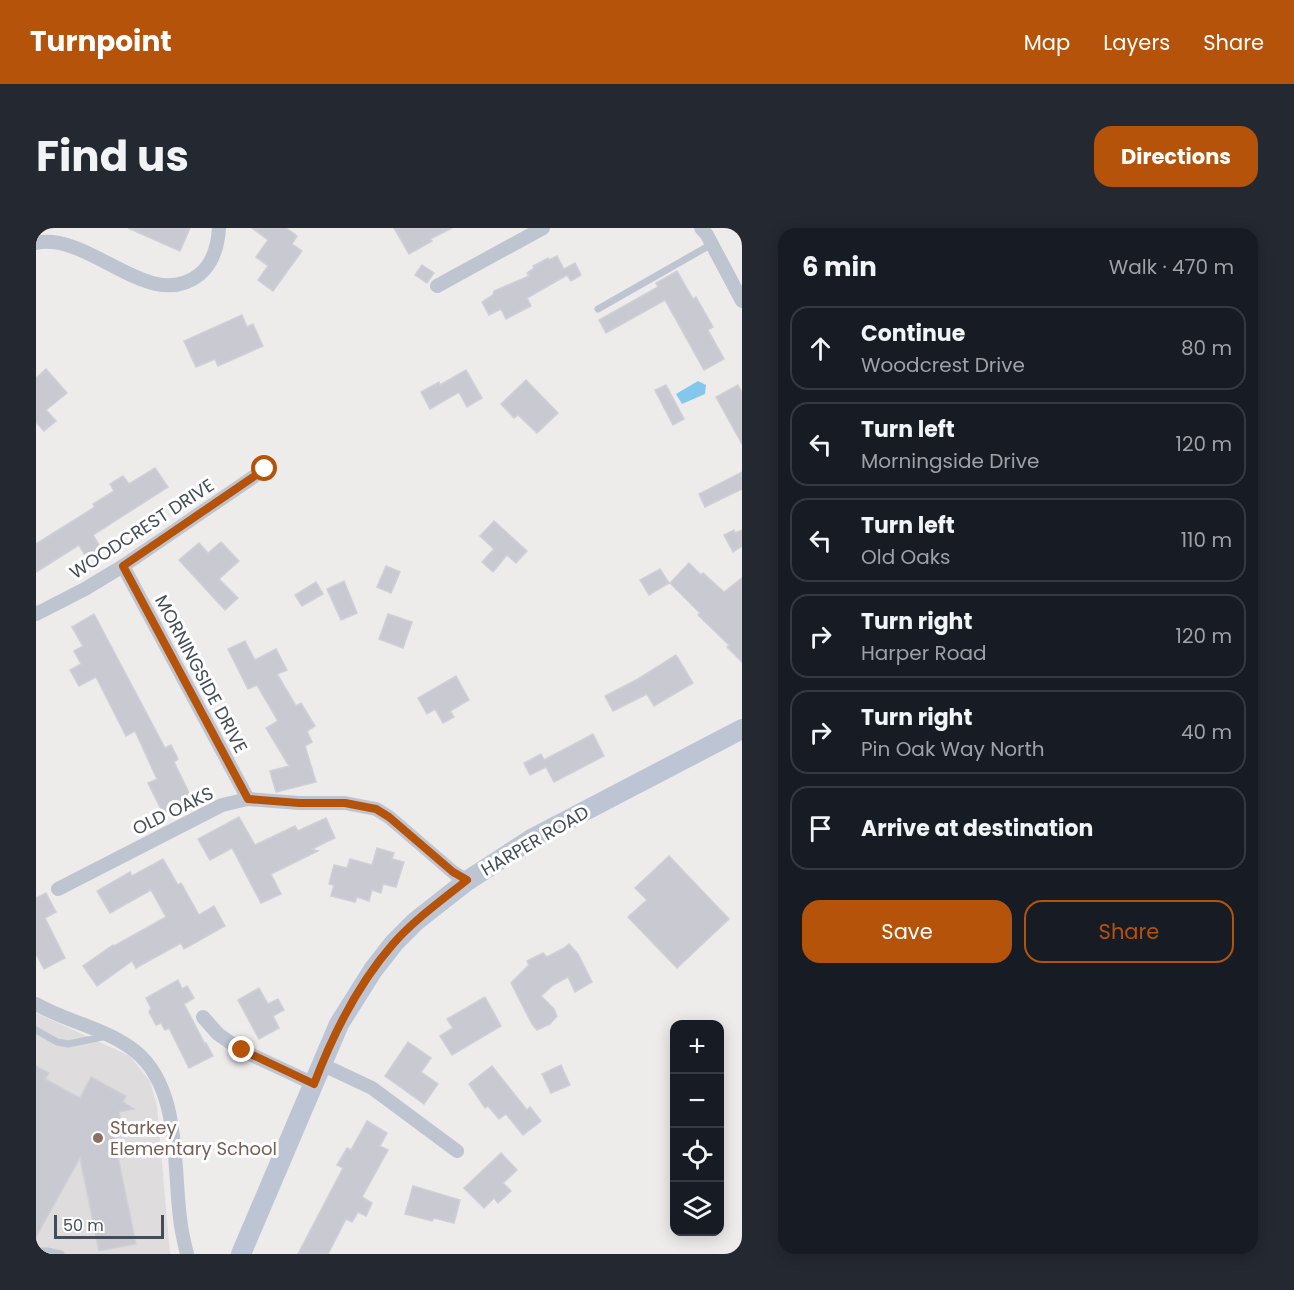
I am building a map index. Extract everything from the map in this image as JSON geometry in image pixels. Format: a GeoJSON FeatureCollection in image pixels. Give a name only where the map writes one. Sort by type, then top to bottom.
{"type":"FeatureCollection","features":[{"type":"Feature","properties":{"kind":"main road","name":"HARPER ROAD"},"geometry":{"type":"LineString","coordinates":[[241,1254],[339,1024],[373,970],[394,943],[467,880],[533,838],[742,729]]}},
{"type":"Feature","properties":{"kind":"street"},"geometry":{"type":"LineString","coordinates":[[36,243],[56,242],[101,259],[147,282],[171,286],[193,279],[207,268],[218,243],[219,228]]}},
{"type":"Feature","properties":{"kind":"street"},"geometry":{"type":"LineString","coordinates":[[437,286],[543,228]]}},
{"type":"Feature","properties":{"kind":"street"},"geometry":{"type":"LineString","coordinates":[[709,234],[742,301]]}},
{"type":"Feature","properties":{"kind":"street","name":"WOODCREST DRIVE"},"geometry":{"type":"LineString","coordinates":[[36,614],[123,566],[265,469]]}},
{"type":"Feature","properties":{"kind":"street","name":"MORNINGSIDE DRIVE"},"geometry":{"type":"LineString","coordinates":[[123,566],[248,799]]}},
{"type":"Feature","properties":{"kind":"street","name":"OLD OAKS"},"geometry":{"type":"LineString","coordinates":[[57,889],[222,805],[248,799],[299,803],[345,803],[376,809],[389,817],[453,872],[467,880]]}},
{"type":"Feature","properties":{"kind":"street"},"geometry":{"type":"LineString","coordinates":[[36,1004],[65,1019],[109,1036],[134,1050],[157,1078],[164,1094],[174,1147],[180,1220],[187,1254]]}},
{"type":"Feature","properties":{"kind":"street"},"geometry":{"type":"LineString","coordinates":[[203,1017],[218,1034],[242,1050],[314,1084]]}},
{"type":"Feature","properties":{"kind":"street"},"geometry":{"type":"LineString","coordinates":[[321,1064],[372,1088],[457,1150]]}},
{"type":"Feature","properties":{"kind":"lane"},"geometry":{"type":"LineString","coordinates":[[598,309],[709,234]]}},
{"type":"Feature","properties":{"kind":"lane"},"geometry":{"type":"LineString","coordinates":[[36,1030],[57,1042],[68,1044],[109,1036]]}},
{"type":"Feature","properties":{"kind":"lane"},"geometry":{"type":"LineString","coordinates":[[36,1251],[61,1254]]}},
{"type":"Feature","properties":{"kind":"shaded area","name":"Starkey Elementary School"},"geometry":{"type":"Polygon","coordinates":[[[36,1013],[130,1056],[150,1081],[157,1106],[170,1254],[36,1254],[36,1013]]]}},
{"type":"Feature","properties":{"kind":"water"},"geometry":{"type":"Polygon","coordinates":[[[698,381],[706,385],[705,394],[682,404],[676,394],[698,381]]]}},
{"type":"Feature","properties":{"kind":"building"},"geometry":{"type":"Polygon","coordinates":[[[128,228],[190,228],[180,251],[128,228]]]}},
{"type":"Feature","properties":{"kind":"building"},"geometry":{"type":"Polygon","coordinates":[[[252,228],[286,228],[297,236],[292,244],[302,251],[273,291],[258,280],[268,266],[256,257],[268,240],[252,228]]]}},
{"type":"Feature","properties":{"kind":"building"},"geometry":{"type":"Polygon","coordinates":[[[394,228],[452,228],[430,239],[432,241],[409,254],[394,228]]]}},
{"type":"Feature","properties":{"kind":"building"},"geometry":{"type":"Polygon","coordinates":[[[557,256],[564,269],[575,263],[581,275],[571,281],[567,275],[527,298],[531,306],[506,319],[501,309],[489,315],[482,302],[493,295],[494,291],[529,276],[527,273],[534,268],[533,266],[557,256]]]}},
{"type":"Feature","properties":{"kind":"building"},"geometry":{"type":"Polygon","coordinates":[[[422,265],[434,273],[427,283],[415,275],[422,265]]]}},
{"type":"Feature","properties":{"kind":"building"},"geometry":{"type":"Polygon","coordinates":[[[677,271],[693,299],[696,297],[713,327],[708,330],[724,359],[704,370],[665,300],[606,333],[599,320],[658,287],[656,283],[677,271]]]}},
{"type":"Feature","properties":{"kind":"building"},"geometry":{"type":"Polygon","coordinates":[[[242,315],[247,327],[253,324],[263,346],[218,366],[215,359],[196,367],[184,341],[242,315]]]}},
{"type":"Feature","properties":{"kind":"building"},"geometry":{"type":"Polygon","coordinates":[[[46,369],[67,393],[46,410],[56,421],[44,431],[36,422],[36,378],[46,369]]]}},
{"type":"Feature","properties":{"kind":"building"},"geometry":{"type":"Polygon","coordinates":[[[466,370],[482,398],[467,407],[459,392],[430,409],[421,392],[439,382],[440,385],[466,370]]]}},
{"type":"Feature","properties":{"kind":"building"},"geometry":{"type":"Polygon","coordinates":[[[526,380],[558,413],[537,433],[518,415],[514,418],[501,404],[526,380]]]}},
{"type":"Feature","properties":{"kind":"building"},"geometry":{"type":"Polygon","coordinates":[[[666,385],[684,419],[673,425],[655,390],[666,385]]]}},
{"type":"Feature","properties":{"kind":"building"},"geometry":{"type":"Polygon","coordinates":[[[738,385],[742,393],[742,444],[716,397],[738,385]]]}},
{"type":"Feature","properties":{"kind":"building"},"geometry":{"type":"Polygon","coordinates":[[[155,468],[168,487],[93,535],[101,548],[86,557],[79,545],[36,572],[36,544],[95,507],[93,504],[114,491],[110,484],[123,476],[129,484],[155,468]]]}},
{"type":"Feature","properties":{"kind":"building"},"geometry":{"type":"Polygon","coordinates":[[[742,472],[742,489],[705,507],[699,494],[742,472]]]}},
{"type":"Feature","properties":{"kind":"building"},"geometry":{"type":"Polygon","coordinates":[[[494,521],[527,551],[516,563],[507,555],[493,572],[482,562],[494,549],[480,536],[494,521]]]}},
{"type":"Feature","properties":{"kind":"building"},"geometry":{"type":"Polygon","coordinates":[[[734,530],[735,533],[742,530],[742,546],[733,552],[724,535],[734,530]]]}},
{"type":"Feature","properties":{"kind":"building"},"geometry":{"type":"Polygon","coordinates":[[[221,542],[239,561],[219,579],[238,598],[225,610],[179,560],[199,543],[208,553],[221,542]]]}},
{"type":"Feature","properties":{"kind":"building"},"geometry":{"type":"Polygon","coordinates":[[[689,563],[724,592],[742,578],[742,662],[727,647],[729,645],[698,615],[700,613],[670,583],[689,563]]]}},
{"type":"Feature","properties":{"kind":"building"},"geometry":{"type":"Polygon","coordinates":[[[386,566],[400,572],[391,593],[377,587],[386,566]]]}},
{"type":"Feature","properties":{"kind":"building"},"geometry":{"type":"Polygon","coordinates":[[[660,569],[669,583],[649,595],[640,580],[660,569]]]}},
{"type":"Feature","properties":{"kind":"building"},"geometry":{"type":"Polygon","coordinates":[[[344,581],[357,613],[341,620],[327,589],[344,581]]]}},
{"type":"Feature","properties":{"kind":"building"},"geometry":{"type":"Polygon","coordinates":[[[316,582],[323,594],[302,606],[295,595],[316,582]]]}},
{"type":"Feature","properties":{"kind":"building"},"geometry":{"type":"Polygon","coordinates":[[[94,614],[165,748],[171,745],[178,759],[174,762],[192,799],[163,813],[148,783],[157,779],[135,731],[126,736],[96,677],[79,686],[70,670],[81,664],[74,651],[83,646],[72,627],[94,614]]]}},
{"type":"Feature","properties":{"kind":"building"},"geometry":{"type":"Polygon","coordinates":[[[388,614],[412,622],[403,648],[379,639],[388,614]]]}},
{"type":"Feature","properties":{"kind":"building"},"geometry":{"type":"Polygon","coordinates":[[[245,641],[255,660],[276,649],[287,670],[277,674],[296,706],[301,703],[315,726],[307,731],[312,742],[305,746],[316,782],[276,792],[270,771],[289,766],[266,728],[278,721],[257,685],[248,689],[228,649],[245,641]]]}},
{"type":"Feature","properties":{"kind":"building"},"geometry":{"type":"Polygon","coordinates":[[[676,655],[693,683],[654,706],[647,694],[613,711],[605,696],[676,655]]]}},
{"type":"Feature","properties":{"kind":"building"},"geometry":{"type":"Polygon","coordinates":[[[456,676],[469,700],[450,711],[454,717],[443,723],[435,709],[427,714],[418,698],[456,676]]]}},
{"type":"Feature","properties":{"kind":"building"},"geometry":{"type":"Polygon","coordinates":[[[593,734],[604,756],[554,782],[546,767],[530,775],[524,763],[541,754],[544,760],[593,734]]]}},
{"type":"Feature","properties":{"kind":"building"},"geometry":{"type":"Polygon","coordinates":[[[239,817],[255,845],[295,826],[298,831],[326,818],[335,838],[312,849],[318,851],[271,874],[281,894],[261,903],[232,848],[210,860],[198,839],[239,817]]]}},
{"type":"Feature","properties":{"kind":"building"},"geometry":{"type":"Polygon","coordinates":[[[377,848],[394,853],[392,859],[404,862],[396,887],[383,884],[381,893],[372,890],[369,901],[357,897],[355,902],[331,896],[334,885],[329,884],[334,865],[347,868],[350,859],[372,865],[377,848]]]}},
{"type":"Feature","properties":{"kind":"building"},"geometry":{"type":"Polygon","coordinates":[[[669,856],[729,919],[677,968],[628,917],[647,900],[635,888],[669,856]]]}},
{"type":"Feature","properties":{"kind":"building"},"geometry":{"type":"Polygon","coordinates":[[[163,859],[178,885],[181,883],[199,915],[214,906],[225,926],[184,949],[181,943],[136,968],[132,961],[97,986],[83,966],[113,945],[166,917],[151,890],[110,913],[97,891],[130,872],[132,876],[163,859]]]}},
{"type":"Feature","properties":{"kind":"building"},"geometry":{"type":"Polygon","coordinates":[[[46,893],[56,912],[45,918],[65,958],[44,969],[36,954],[36,898],[46,893]]]}},
{"type":"Feature","properties":{"kind":"building"},"geometry":{"type":"Polygon","coordinates":[[[569,944],[578,954],[592,982],[575,992],[568,977],[553,985],[541,996],[554,1009],[557,1016],[550,1024],[537,1030],[511,983],[529,965],[527,961],[543,953],[547,957],[569,944]]]}},
{"type":"Feature","properties":{"kind":"building"},"geometry":{"type":"Polygon","coordinates":[[[178,980],[182,989],[187,986],[194,998],[184,1004],[213,1056],[189,1068],[169,1028],[165,1030],[161,1023],[156,1025],[149,1012],[151,1008],[146,998],[178,980]]]}},
{"type":"Feature","properties":{"kind":"building"},"geometry":{"type":"Polygon","coordinates":[[[259,988],[268,1004],[278,999],[284,1010],[273,1016],[279,1028],[259,1039],[238,1000],[259,988]]]}},
{"type":"Feature","properties":{"kind":"building"},"geometry":{"type":"Polygon","coordinates":[[[485,997],[501,1026],[452,1055],[440,1036],[453,1028],[447,1019],[485,997]]]}},
{"type":"Feature","properties":{"kind":"building"},"geometry":{"type":"Polygon","coordinates":[[[408,1042],[431,1058],[421,1072],[438,1084],[424,1104],[385,1076],[408,1042]]]}},
{"type":"Feature","properties":{"kind":"building"},"geometry":{"type":"Polygon","coordinates":[[[561,1065],[570,1085],[551,1093],[542,1074],[561,1065]]]}},
{"type":"Feature","properties":{"kind":"building"},"geometry":{"type":"Polygon","coordinates":[[[36,1066],[49,1073],[45,1079],[80,1098],[91,1077],[126,1096],[123,1102],[134,1109],[119,1112],[122,1126],[112,1128],[136,1244],[99,1251],[80,1158],[36,1237],[36,1066]]]}},
{"type":"Feature","properties":{"kind":"building"},"geometry":{"type":"Polygon","coordinates":[[[492,1066],[527,1110],[530,1107],[541,1121],[523,1135],[506,1114],[499,1119],[488,1106],[485,1108],[469,1084],[492,1066]]]}},
{"type":"Feature","properties":{"kind":"building"},"geometry":{"type":"Polygon","coordinates":[[[367,1121],[387,1133],[380,1146],[388,1150],[362,1197],[372,1203],[366,1216],[358,1212],[352,1222],[346,1219],[328,1254],[298,1254],[343,1168],[337,1165],[347,1148],[351,1150],[367,1121]]]}},
{"type":"Feature","properties":{"kind":"building"},"geometry":{"type":"Polygon","coordinates":[[[501,1153],[517,1170],[503,1183],[511,1191],[498,1203],[494,1198],[484,1208],[464,1188],[501,1153]]]}},
{"type":"Feature","properties":{"kind":"building"},"geometry":{"type":"Polygon","coordinates":[[[413,1186],[460,1200],[454,1223],[434,1218],[432,1221],[405,1214],[413,1186]]]}},
{"type":"Feature","properties":{"kind":"place","name":"Starkey Elementary School"},"geometry":{"type":"Point","coordinates":[98,1138]}},
{"type":"Feature","properties":{"kind":"route"},"geometry":{"type":"LineString","coordinates":[[242,1050],[261,1061],[314,1084],[339,1024],[373,970],[394,943],[467,880],[453,872],[389,817],[376,809],[345,803],[299,803],[248,799],[123,566],[265,469]]}}]}
